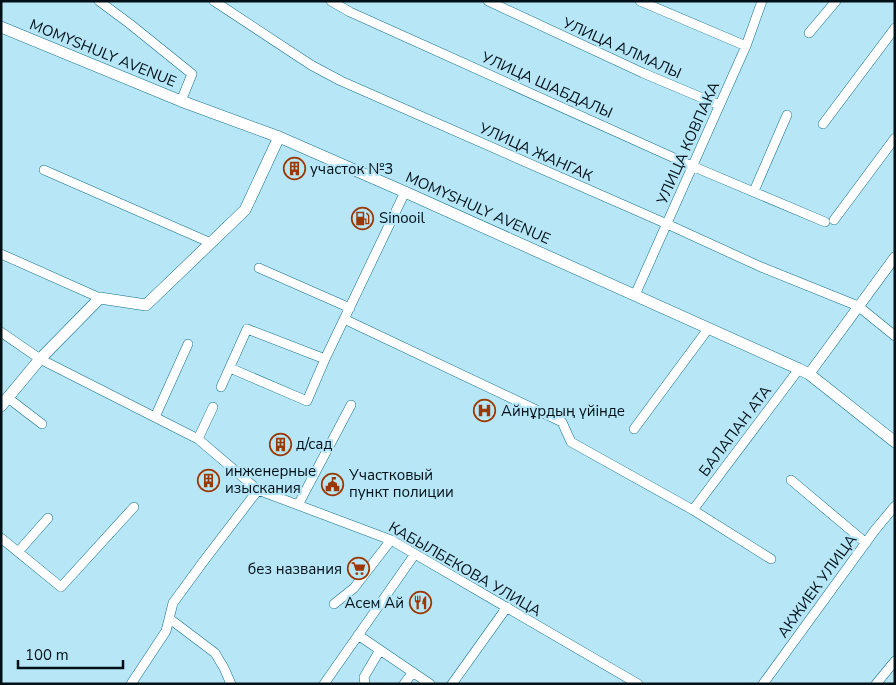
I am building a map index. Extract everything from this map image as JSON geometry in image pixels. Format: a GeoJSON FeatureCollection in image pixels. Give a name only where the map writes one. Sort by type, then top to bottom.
{"type":"FeatureCollection","features":[{"type":"Feature","properties":{"kind":"main road","name":"MOMYSHULY AVENUE"},"geometry":{"type":"LineString","coordinates":[[2,31],[279,137],[804,372],[895,442]]}},
{"type":"Feature","properties":{"kind":"main road"},"geometry":{"type":"LineString","coordinates":[[4,402],[40,359],[100,298],[146,305],[211,243],[245,210],[279,137]]}},
{"type":"Feature","properties":{"kind":"street"},"geometry":{"type":"LineString","coordinates":[[99,1],[192,74],[181,101]]}},
{"type":"Feature","properties":{"kind":"street","name":"УЛИЦА ЖАНГАК"},"geometry":{"type":"LineString","coordinates":[[214,1],[305,61],[341,81],[761,267],[858,306],[895,336]]}},
{"type":"Feature","properties":{"kind":"street","name":"УЛИЦА ШАБДАЛЫ"},"geometry":{"type":"LineString","coordinates":[[331,1],[350,12],[692,166],[830,221],[895,138]]}},
{"type":"Feature","properties":{"kind":"street","name":"УЛИЦА АЛМАЛЫ"},"geometry":{"type":"LineString","coordinates":[[488,1],[644,73],[719,105]]}},
{"type":"Feature","properties":{"kind":"street"},"geometry":{"type":"LineString","coordinates":[[640,1],[746,46]]}},
{"type":"Feature","properties":{"kind":"street","name":"УЛИЦА КОВПАКА"},"geometry":{"type":"LineString","coordinates":[[635,295],[746,46],[762,1]]}},
{"type":"Feature","properties":{"kind":"street"},"geometry":{"type":"LineString","coordinates":[[809,33],[836,1]]}},
{"type":"Feature","properties":{"kind":"street"},"geometry":{"type":"LineString","coordinates":[[823,124],[895,28]]}},
{"type":"Feature","properties":{"kind":"street"},"geometry":{"type":"LineString","coordinates":[[754,191],[787,115]]}},
{"type":"Feature","properties":{"kind":"street"},"geometry":{"type":"LineString","coordinates":[[44,170],[211,243]]}},
{"type":"Feature","properties":{"kind":"street"},"geometry":{"type":"LineString","coordinates":[[230,368],[307,400],[405,192]]}},
{"type":"Feature","properties":{"kind":"street"},"geometry":{"type":"LineString","coordinates":[[1,254],[100,298]]}},
{"type":"Feature","properties":{"kind":"street"},"geometry":{"type":"LineString","coordinates":[[804,372],[895,257]]}},
{"type":"Feature","properties":{"kind":"street"},"geometry":{"type":"LineString","coordinates":[[259,268],[350,308]]}},
{"type":"Feature","properties":{"kind":"street"},"geometry":{"type":"LineString","coordinates":[[344,319],[562,422],[571,442],[693,510],[771,559]]}},
{"type":"Feature","properties":{"kind":"street"},"geometry":{"type":"LineString","coordinates":[[222,387],[247,329],[325,359]]}},
{"type":"Feature","properties":{"kind":"street"},"geometry":{"type":"LineString","coordinates":[[634,429],[708,329]]}},
{"type":"Feature","properties":{"kind":"street","name":"КАБЫЛБЕКОВА УЛИЦА"},"geometry":{"type":"LineString","coordinates":[[1,332],[40,359],[198,439],[258,490],[391,540],[638,684]]}},
{"type":"Feature","properties":{"kind":"street"},"geometry":{"type":"LineString","coordinates":[[155,417],[188,344]]}},
{"type":"Feature","properties":{"kind":"street","name":"БАЛАПАН АТА"},"geometry":{"type":"LineString","coordinates":[[693,510],[804,372]]}},
{"type":"Feature","properties":{"kind":"street"},"geometry":{"type":"LineString","coordinates":[[4,402],[42,424]]}},
{"type":"Feature","properties":{"kind":"street"},"geometry":{"type":"LineString","coordinates":[[298,505],[351,406]]}},
{"type":"Feature","properties":{"kind":"street"},"geometry":{"type":"LineString","coordinates":[[198,439],[213,407]]}},
{"type":"Feature","properties":{"kind":"street"},"geometry":{"type":"LineString","coordinates":[[791,480],[866,542]]}},
{"type":"Feature","properties":{"kind":"street"},"geometry":{"type":"LineString","coordinates":[[131,684],[166,631],[173,603],[258,490]]}},
{"type":"Feature","properties":{"kind":"street","name":"АКЖИЕК УЛИЦА"},"geometry":{"type":"LineString","coordinates":[[763,684],[866,542],[895,506]]}},
{"type":"Feature","properties":{"kind":"street"},"geometry":{"type":"LineString","coordinates":[[1,538],[61,587],[134,507]]}},
{"type":"Feature","properties":{"kind":"street"},"geometry":{"type":"LineString","coordinates":[[18,552],[48,518]]}},
{"type":"Feature","properties":{"kind":"street"},"geometry":{"type":"LineString","coordinates":[[334,604],[354,588],[391,540]]}},
{"type":"Feature","properties":{"kind":"street"},"geometry":{"type":"LineString","coordinates":[[324,684],[415,554]]}},
{"type":"Feature","properties":{"kind":"street"},"geometry":{"type":"LineString","coordinates":[[452,684],[507,607]]}},
{"type":"Feature","properties":{"kind":"street"},"geometry":{"type":"LineString","coordinates":[[170,619],[215,653],[231,684]]}},
{"type":"Feature","properties":{"kind":"street"},"geometry":{"type":"LineString","coordinates":[[358,635],[430,684]]}},
{"type":"Feature","properties":{"kind":"street"},"geometry":{"type":"LineString","coordinates":[[365,684],[364,677],[380,650]]}},
{"type":"Feature","properties":{"kind":"street"},"geometry":{"type":"LineString","coordinates":[[876,684],[895,661]]}},
{"type":"Feature","properties":{"kind":"street"},"geometry":{"type":"LineString","coordinates":[[404,684],[413,672]]}},
{"type":"Feature","properties":{"kind":"street"},"geometry":{"type":"LineString","coordinates":[[616,684],[623,675]]}},
{"type":"Feature","properties":{"kind":"place","name":"участок №3"},"geometry":{"type":"Point","coordinates":[294,169]}},
{"type":"Feature","properties":{"kind":"place","name":"Sinooil"},"geometry":{"type":"Point","coordinates":[363,218]}},
{"type":"Feature","properties":{"kind":"place","name":"Айнұрдың үйінде"},"geometry":{"type":"Point","coordinates":[485,411]}},
{"type":"Feature","properties":{"kind":"place","name":"д/сад"},"geometry":{"type":"Point","coordinates":[280,444]}},
{"type":"Feature","properties":{"kind":"place","name":"инженерные изыскания"},"geometry":{"type":"Point","coordinates":[209,480]}},
{"type":"Feature","properties":{"kind":"place","name":"Участковый пункт полиции"},"geometry":{"type":"Point","coordinates":[333,484]}},
{"type":"Feature","properties":{"kind":"place","name":"без названия"},"geometry":{"type":"Point","coordinates":[358,569]}},
{"type":"Feature","properties":{"kind":"place","name":"Асем Ай"},"geometry":{"type":"Point","coordinates":[420,603]}}]}
